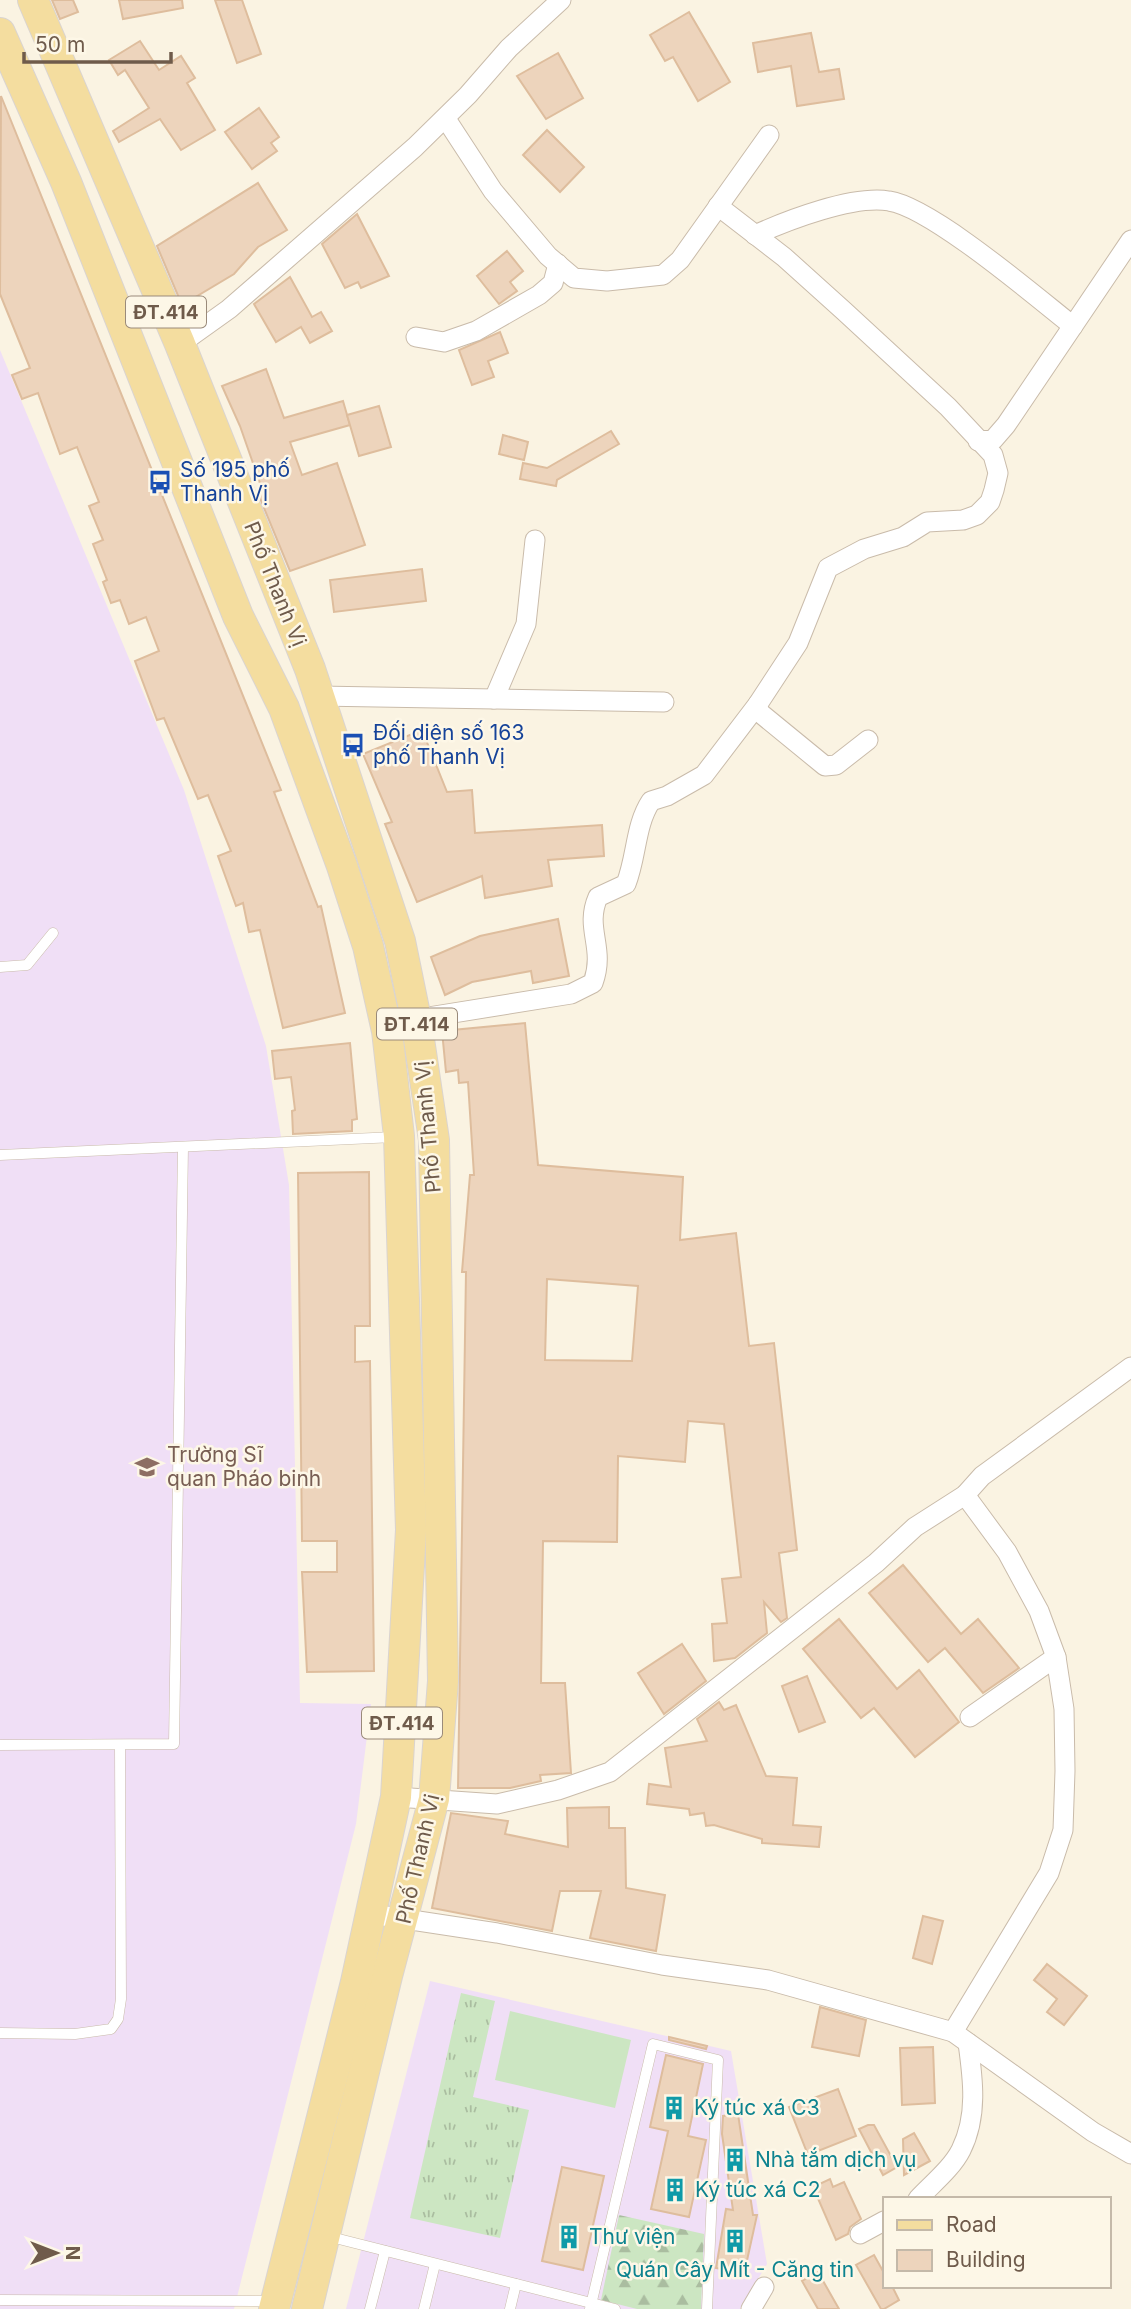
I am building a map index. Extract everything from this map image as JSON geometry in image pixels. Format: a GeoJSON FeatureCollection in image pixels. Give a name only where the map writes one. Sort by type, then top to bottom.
{"type":"FeatureCollection","features":[{"type":"Feature","properties":{"kind":"main road","name":"Phố Thanh Vị"},"geometry":{"type":"LineString","coordinates":[[33,0],[180,344],[310,670],[400,941],[416,1019],[434,1140],[443,1681],[434,1799],[405,1919],[387,1976],[307,2309]]}},
{"type":"Feature","properties":{"kind":"main road","name":"Phố Thanh Vị"},"geometry":{"type":"LineString","coordinates":[[0,33],[66,183],[238,616],[284,708],[342,866],[368,946],[387,1031],[400,1136],[411,1530],[397,1797],[372,1914],[274,2305]]}},
{"type":"Feature","properties":{"kind":"main road"},"geometry":{"type":"LineString","coordinates":[[294,2227],[326,2236]]}},
{"type":"Feature","properties":{"kind":"street"},"geometry":{"type":"LineString","coordinates":[[180,344],[238,301],[446,119],[509,48],[561,0]]}},
{"type":"Feature","properties":{"kind":"street"},"geometry":{"type":"LineString","coordinates":[[446,119],[493,191],[558,264],[574,278],[607,281],[663,275],[680,260],[769,135]]}},
{"type":"Feature","properties":{"kind":"street"},"geometry":{"type":"LineString","coordinates":[[755,235],[822,210],[889,201],[934,221],[1073,326]]}},
{"type":"Feature","properties":{"kind":"street"},"geometry":{"type":"LineString","coordinates":[[416,1019],[571,994],[593,983],[600,963],[591,913],[598,897],[626,884],[632,867],[641,816],[651,801],[667,796],[704,775],[758,704],[798,643],[828,568],[864,549],[903,537],[927,522],[963,520],[977,515],[990,502],[998,473],[993,454],[939,398],[784,257],[719,206]]}},
{"type":"Feature","properties":{"kind":"street"},"geometry":{"type":"LineString","coordinates":[[978,441],[993,440],[1006,425],[1131,240]]}},
{"type":"Feature","properties":{"kind":"street"},"geometry":{"type":"LineString","coordinates":[[416,337],[444,342],[476,331],[546,289],[553,283],[558,264]]}},
{"type":"Feature","properties":{"kind":"street"},"geometry":{"type":"LineString","coordinates":[[494,699],[526,624],[535,540]]}},
{"type":"Feature","properties":{"kind":"street"},"geometry":{"type":"LineString","coordinates":[[318,696],[663,702]]}},
{"type":"Feature","properties":{"kind":"street"},"geometry":{"type":"LineString","coordinates":[[758,704],[759,712],[825,766],[836,765],[868,740]]}},
{"type":"Feature","properties":{"kind":"street"},"geometry":{"type":"LineString","coordinates":[[397,1797],[497,1804],[558,1790],[610,1772],[876,1563],[915,1527],[965,1495],[982,1476],[1131,1367]]}},
{"type":"Feature","properties":{"kind":"street"},"geometry":{"type":"LineString","coordinates":[[920,2197],[961,2151],[971,2119],[974,2082],[961,2037],[1049,1873],[1063,1830],[1064,1709],[1056,1657],[1038,1611],[1007,1552],[965,1495]]}},
{"type":"Feature","properties":{"kind":"street"},"geometry":{"type":"LineString","coordinates":[[970,1717],[1056,1657]]}},
{"type":"Feature","properties":{"kind":"street"},"geometry":{"type":"LineString","coordinates":[[372,1914],[497,1933],[662,1965],[768,1980],[961,2037],[1093,2132],[1131,2154]]}},
{"type":"Feature","properties":{"kind":"street"},"geometry":{"type":"LineString","coordinates":[[860,2234],[883,2222]]}},
{"type":"Feature","properties":{"kind":"street"},"geometry":{"type":"LineString","coordinates":[[751,2309],[764,2287]]}},
{"type":"Feature","properties":{"kind":"lane"},"geometry":{"type":"LineString","coordinates":[[0,967],[27,965],[52,933]]}},
{"type":"Feature","properties":{"kind":"lane"},"geometry":{"type":"LineString","coordinates":[[0,1155],[400,1136]]}},
{"type":"Feature","properties":{"kind":"lane"},"geometry":{"type":"LineString","coordinates":[[0,1745],[174,1744],[183,1147]]}},
{"type":"Feature","properties":{"kind":"lane"},"geometry":{"type":"LineString","coordinates":[[0,2033],[75,2034],[111,2029],[118,2019],[121,1999],[120,1745]]}},
{"type":"Feature","properties":{"kind":"lane"},"geometry":{"type":"LineString","coordinates":[[591,2306],[653,2044],[718,2060],[707,2309]]}},
{"type":"Feature","properties":{"kind":"lane"},"geometry":{"type":"LineString","coordinates":[[326,2236],[516,2284],[591,2306],[615,2309]]}},
{"type":"Feature","properties":{"kind":"lane"},"geometry":{"type":"LineString","coordinates":[[370,2309],[385,2251]]}},
{"type":"Feature","properties":{"kind":"lane"},"geometry":{"type":"LineString","coordinates":[[424,2309],[435,2264]]}},
{"type":"Feature","properties":{"kind":"lane"},"geometry":{"type":"LineString","coordinates":[[510,2309],[516,2284]]}},
{"type":"Feature","properties":{"kind":"lane"},"geometry":{"type":"LineString","coordinates":[[0,2300],[29,2304],[274,2305]]}},
{"type":"Feature","properties":{"kind":"shaded area","name":"Trường Sĩ quan Pháo binh"},"geometry":{"type":"Polygon","coordinates":[[[0,350],[184,790],[266,1046],[289,1185],[300,1703],[371,1704],[356,1824],[234,2309],[0,2309],[0,350]]]}},
{"type":"Feature","properties":{"kind":"shaded area"},"geometry":{"type":"Polygon","coordinates":[[[430,1981],[731,2051],[767,2264],[740,2309],[346,2309],[430,1981]]]}},
{"type":"Feature","properties":{"kind":"green space"},"geometry":{"type":"Polygon","coordinates":[[[461,1993],[495,2001],[473,2097],[529,2110],[500,2238],[410,2218],[461,1993]]]}},
{"type":"Feature","properties":{"kind":"green space"},"geometry":{"type":"Polygon","coordinates":[[[510,2011],[631,2040],[615,2108],[495,2080],[510,2011]]]}},
{"type":"Feature","properties":{"kind":"green space"},"geometry":{"type":"Polygon","coordinates":[[[619,2215],[704,2234],[701,2309],[637,2309],[601,2300],[619,2215]]]}},
{"type":"Feature","properties":{"kind":"building"},"geometry":{"type":"Polygon","coordinates":[[[52,0],[73,0],[78,12],[60,19],[52,0]]]}},
{"type":"Feature","properties":{"kind":"building"},"geometry":{"type":"Polygon","coordinates":[[[119,0],[182,0],[183,8],[123,19],[119,0]]]}},
{"type":"Feature","properties":{"kind":"building"},"geometry":{"type":"Polygon","coordinates":[[[215,0],[242,0],[261,54],[237,63],[215,0]]]}},
{"type":"Feature","properties":{"kind":"building"},"geometry":{"type":"Polygon","coordinates":[[[689,12],[730,82],[698,101],[673,57],[665,61],[650,35],[689,12]]]}},
{"type":"Feature","properties":{"kind":"building"},"geometry":{"type":"Polygon","coordinates":[[[811,33],[819,72],[839,69],[844,99],[797,106],[791,66],[758,72],[753,43],[811,33]]]}},
{"type":"Feature","properties":{"kind":"building"},"geometry":{"type":"Polygon","coordinates":[[[140,41],[159,70],[181,56],[195,78],[187,83],[215,130],[181,150],[160,119],[119,142],[113,131],[149,108],[125,70],[118,75],[109,60],[140,41]]]}},
{"type":"Feature","properties":{"kind":"building"},"geometry":{"type":"Polygon","coordinates":[[[558,53],[583,98],[546,119],[517,76],[558,53]]]}},
{"type":"Feature","properties":{"kind":"building"},"geometry":{"type":"Polygon","coordinates":[[[1,96],[281,790],[274,792],[318,907],[321,906],[345,1013],[283,1028],[260,930],[249,932],[243,903],[236,906],[218,856],[231,851],[208,795],[198,799],[164,718],[157,720],[135,661],[159,651],[146,617],[129,624],[120,600],[111,603],[103,582],[107,580],[93,544],[103,540],[89,506],[99,502],[77,447],[60,454],[38,393],[22,399],[12,375],[30,368],[0,294],[1,96]]]}},
{"type":"Feature","properties":{"kind":"building"},"geometry":{"type":"Polygon","coordinates":[[[259,108],[279,137],[271,143],[277,151],[252,169],[225,132],[259,108]]]}},
{"type":"Feature","properties":{"kind":"building"},"geometry":{"type":"Polygon","coordinates":[[[547,130],[584,167],[560,192],[523,155],[547,130]]]}},
{"type":"Feature","properties":{"kind":"building"},"geometry":{"type":"Polygon","coordinates":[[[258,183],[287,230],[258,247],[234,274],[182,305],[157,246],[258,183]]]}},
{"type":"Feature","properties":{"kind":"building"},"geometry":{"type":"Polygon","coordinates":[[[357,214],[389,276],[361,288],[358,282],[345,288],[322,244],[357,214]]]}},
{"type":"Feature","properties":{"kind":"building"},"geometry":{"type":"Polygon","coordinates":[[[507,251],[523,271],[510,282],[517,291],[499,304],[477,276],[507,251]]]}},
{"type":"Feature","properties":{"kind":"building"},"geometry":{"type":"Polygon","coordinates":[[[290,277],[312,317],[321,312],[332,331],[310,343],[301,327],[276,342],[254,304],[290,277]]]}},
{"type":"Feature","properties":{"kind":"building"},"geometry":{"type":"Polygon","coordinates":[[[500,332],[508,353],[488,361],[494,377],[472,385],[459,350],[500,332]]]}},
{"type":"Feature","properties":{"kind":"building"},"geometry":{"type":"Polygon","coordinates":[[[266,369],[284,418],[343,401],[350,425],[290,442],[302,475],[337,463],[365,545],[290,571],[257,491],[262,489],[240,426],[222,386],[266,369]]]}},
{"type":"Feature","properties":{"kind":"building"},"geometry":{"type":"Polygon","coordinates":[[[379,406],[391,447],[359,456],[347,415],[379,406]]]}},
{"type":"Feature","properties":{"kind":"building"},"geometry":{"type":"Polygon","coordinates":[[[611,431],[619,444],[557,480],[556,486],[520,479],[523,463],[547,468],[611,431]]]}},
{"type":"Feature","properties":{"kind":"building"},"geometry":{"type":"Polygon","coordinates":[[[503,435],[528,442],[524,460],[499,454],[503,435]]]}},
{"type":"Feature","properties":{"kind":"building"},"geometry":{"type":"Polygon","coordinates":[[[422,569],[426,601],[334,612],[330,580],[422,569]]]}},
{"type":"Feature","properties":{"kind":"building"},"geometry":{"type":"Polygon","coordinates":[[[422,730],[447,792],[472,790],[475,833],[602,825],[604,856],[548,860],[552,886],[485,898],[482,876],[417,902],[385,824],[392,822],[363,754],[422,730]]]}},
{"type":"Feature","properties":{"kind":"building"},"geometry":{"type":"Polygon","coordinates":[[[558,919],[569,976],[533,983],[531,971],[472,982],[445,995],[431,957],[480,936],[558,919]]]}},
{"type":"Feature","properties":{"kind":"building"},"geometry":{"type":"Polygon","coordinates":[[[525,1023],[538,1165],[683,1177],[680,1240],[736,1233],[749,1346],[774,1343],[797,1550],[779,1553],[787,1618],[781,1622],[764,1602],[767,1633],[735,1658],[714,1661],[712,1624],[727,1623],[722,1579],[741,1577],[724,1424],[688,1421],[685,1462],[618,1456],[617,1542],[543,1541],[541,1683],[565,1683],[571,1773],[540,1775],[541,1781],[510,1788],[458,1788],[466,1272],[462,1272],[470,1175],[474,1175],[468,1082],[459,1083],[458,1070],[446,1072],[442,1031],[525,1023]],[[547,1279],[545,1360],[632,1361],[638,1286],[547,1279]]]}},
{"type":"Feature","properties":{"kind":"building"},"geometry":{"type":"Polygon","coordinates":[[[350,1043],[357,1119],[352,1120],[352,1131],[293,1134],[292,1111],[295,1110],[291,1077],[275,1079],[272,1051],[350,1043]]]}},
{"type":"Feature","properties":{"kind":"building"},"geometry":{"type":"Polygon","coordinates":[[[369,1172],[370,1326],[355,1326],[355,1362],[370,1361],[374,1671],[307,1672],[302,1572],[337,1572],[337,1541],[302,1541],[298,1173],[369,1172]]]}},
{"type":"Feature","properties":{"kind":"building"},"geometry":{"type":"Polygon","coordinates":[[[903,1565],[961,1634],[978,1619],[1019,1668],[983,1693],[945,1648],[928,1662],[869,1593],[903,1565]]]}},
{"type":"Feature","properties":{"kind":"building"},"geometry":{"type":"Polygon","coordinates":[[[839,1619],[897,1689],[919,1670],[959,1722],[915,1757],[874,1708],[861,1718],[803,1649],[839,1619]]]}},
{"type":"Feature","properties":{"kind":"building"},"geometry":{"type":"Polygon","coordinates":[[[682,1644],[706,1681],[664,1714],[638,1673],[682,1644]]]}},
{"type":"Feature","properties":{"kind":"building"},"geometry":{"type":"Polygon","coordinates":[[[807,1676],[825,1722],[799,1732],[782,1686],[807,1676]]]}},
{"type":"Feature","properties":{"kind":"building"},"geometry":{"type":"Polygon","coordinates":[[[719,1702],[724,1710],[736,1705],[766,1776],[797,1778],[793,1825],[821,1827],[819,1847],[762,1843],[762,1839],[714,1825],[706,1826],[704,1813],[690,1815],[689,1809],[647,1804],[649,1784],[671,1787],[665,1748],[707,1741],[697,1719],[719,1702]]]}},
{"type":"Feature","properties":{"kind":"building"},"geometry":{"type":"Polygon","coordinates":[[[609,1807],[609,1828],[625,1828],[626,1888],[665,1895],[656,1951],[590,1938],[601,1891],[560,1891],[552,1931],[432,1908],[451,1813],[508,1821],[505,1834],[568,1847],[567,1808],[609,1807]]]}},
{"type":"Feature","properties":{"kind":"building"},"geometry":{"type":"Polygon","coordinates":[[[923,1916],[943,1921],[932,1964],[913,1958],[923,1916]]]}},
{"type":"Feature","properties":{"kind":"building"},"geometry":{"type":"Polygon","coordinates":[[[1047,1964],[1087,1996],[1064,2025],[1047,2012],[1057,1999],[1034,1980],[1047,1964]]]}},
{"type":"Feature","properties":{"kind":"building"},"geometry":{"type":"Polygon","coordinates":[[[820,2007],[866,2020],[859,2056],[812,2047],[820,2007]]]}},
{"type":"Feature","properties":{"kind":"building"},"geometry":{"type":"Polygon","coordinates":[[[669,2037],[707,2046],[706,2049],[669,2040],[669,2037]]]}},
{"type":"Feature","properties":{"kind":"building"},"geometry":{"type":"Polygon","coordinates":[[[933,2047],[935,2103],[902,2105],[900,2048],[933,2047]]]}},
{"type":"Feature","properties":{"kind":"building"},"geometry":{"type":"Polygon","coordinates":[[[666,2055],[703,2064],[688,2136],[706,2140],[689,2217],[651,2209],[668,2131],[650,2127],[666,2055]]]}},
{"type":"Feature","properties":{"kind":"building"},"geometry":{"type":"Polygon","coordinates":[[[838,2089],[856,2136],[808,2155],[789,2107],[838,2089]]]}},
{"type":"Feature","properties":{"kind":"building"},"geometry":{"type":"Polygon","coordinates":[[[738,2114],[753,2215],[757,2215],[744,2274],[716,2268],[726,2209],[733,2210],[722,2134],[723,2116],[738,2114]]]}},
{"type":"Feature","properties":{"kind":"building"},"geometry":{"type":"Polygon","coordinates":[[[874,2125],[897,2167],[883,2175],[859,2129],[874,2125]]]}},
{"type":"Feature","properties":{"kind":"building"},"geometry":{"type":"Polygon","coordinates":[[[914,2133],[930,2161],[904,2175],[903,2139],[914,2133]]]}},
{"type":"Feature","properties":{"kind":"building","name":"Thư viện"},"geometry":{"type":"Polygon","coordinates":[[[562,2167],[604,2176],[583,2270],[542,2261],[562,2167]]]}},
{"type":"Feature","properties":{"kind":"building"},"geometry":{"type":"Polygon","coordinates":[[[830,2179],[833,2187],[844,2182],[861,2219],[850,2227],[848,2234],[836,2240],[813,2187],[830,2179]]]}},
{"type":"Feature","properties":{"kind":"building"},"geometry":{"type":"Polygon","coordinates":[[[874,2255],[883,2271],[883,2288],[893,2288],[899,2300],[881,2309],[856,2265],[874,2255]]]}},
{"type":"Feature","properties":{"kind":"building"},"geometry":{"type":"Polygon","coordinates":[[[818,2272],[839,2309],[818,2309],[802,2281],[818,2272]]]}},
{"type":"Feature","properties":{"kind":"place","name":"Số 195 phố Thanh Vị"},"geometry":{"type":"Point","coordinates":[160,482]}},
{"type":"Feature","properties":{"kind":"place","name":"Đối diện số 163 phố Thanh Vị"},"geometry":{"type":"Point","coordinates":[353,745]}},
{"type":"Feature","properties":{"kind":"place","name":"Trường Sĩ quan Pháo binh"},"geometry":{"type":"Point","coordinates":[147,1467]}},
{"type":"Feature","properties":{"kind":"place","name":"Ký túc xá C3"},"geometry":{"type":"Point","coordinates":[674,2108]}},
{"type":"Feature","properties":{"kind":"place","name":"Nhà tắm dịch vụ"},"geometry":{"type":"Point","coordinates":[735,2160]}},
{"type":"Feature","properties":{"kind":"place","name":"Ký túc xá C2"},"geometry":{"type":"Point","coordinates":[675,2190]}},
{"type":"Feature","properties":{"kind":"place","name":"Thư viện"},"geometry":{"type":"Point","coordinates":[569,2237]}},
{"type":"Feature","properties":{"kind":"place","name":"Quán Cây Mít - Căng tin"},"geometry":{"type":"Point","coordinates":[735,2241]}}]}
